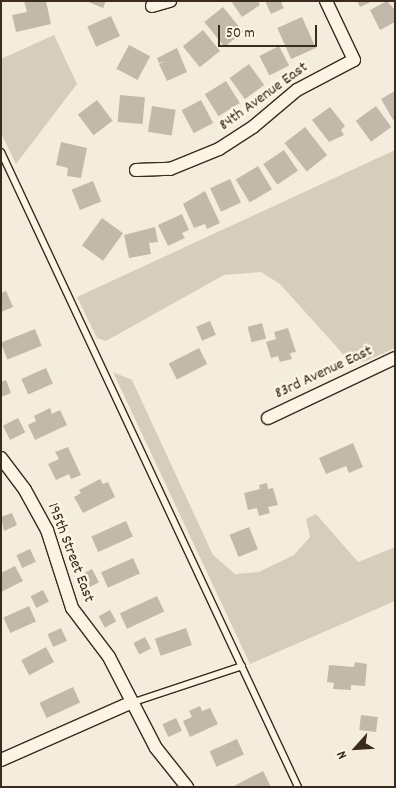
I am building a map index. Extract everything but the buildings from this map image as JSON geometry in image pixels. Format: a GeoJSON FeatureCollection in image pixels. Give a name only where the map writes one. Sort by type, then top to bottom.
{"type":"FeatureCollection","features":[{"type":"Feature","properties":{"kind":"street"},"geometry":{"type":"LineString","coordinates":[[152,6],[170,1]]}},
{"type":"Feature","properties":{"kind":"street","name":"84th Avenue East"},"geometry":{"type":"LineString","coordinates":[[136,170],[170,169],[219,149],[253,127],[297,90],[354,60],[326,1]]}},
{"type":"Feature","properties":{"kind":"street","name":"83rd Avenue East"},"geometry":{"type":"LineString","coordinates":[[268,418],[395,358]]}},
{"type":"Feature","properties":{"kind":"street","name":"195th Street East"},"geometry":{"type":"LineString","coordinates":[[1,458],[25,490],[47,530],[72,608],[109,657],[130,703],[156,748],[186,787]]}},
{"type":"Feature","properties":{"kind":"street"},"geometry":{"type":"LineString","coordinates":[[1,760],[130,703]]}},
{"type":"Feature","properties":{"kind":"lane"},"geometry":{"type":"LineString","coordinates":[[1,152],[298,787]]}},
{"type":"Feature","properties":{"kind":"lane"},"geometry":{"type":"LineString","coordinates":[[130,703],[242,666]]}},
{"type":"Feature","properties":{"kind":"shaded area"},"geometry":{"type":"Polygon","coordinates":[[[54,35],[77,84],[16,164],[1,133],[1,59],[54,35]]]}},
{"type":"Feature","properties":{"kind":"shaded area"},"geometry":{"type":"Polygon","coordinates":[[[395,150],[395,348],[366,361],[351,363],[280,284],[261,272],[224,275],[106,341],[97,338],[77,297],[395,150]]]}},
{"type":"Feature","properties":{"kind":"shaded area"},"geometry":{"type":"Polygon","coordinates":[[[113,372],[132,380],[213,555],[235,574],[259,572],[294,555],[310,537],[306,519],[316,514],[358,562],[395,547],[395,601],[250,664],[113,372]]]}}]}
